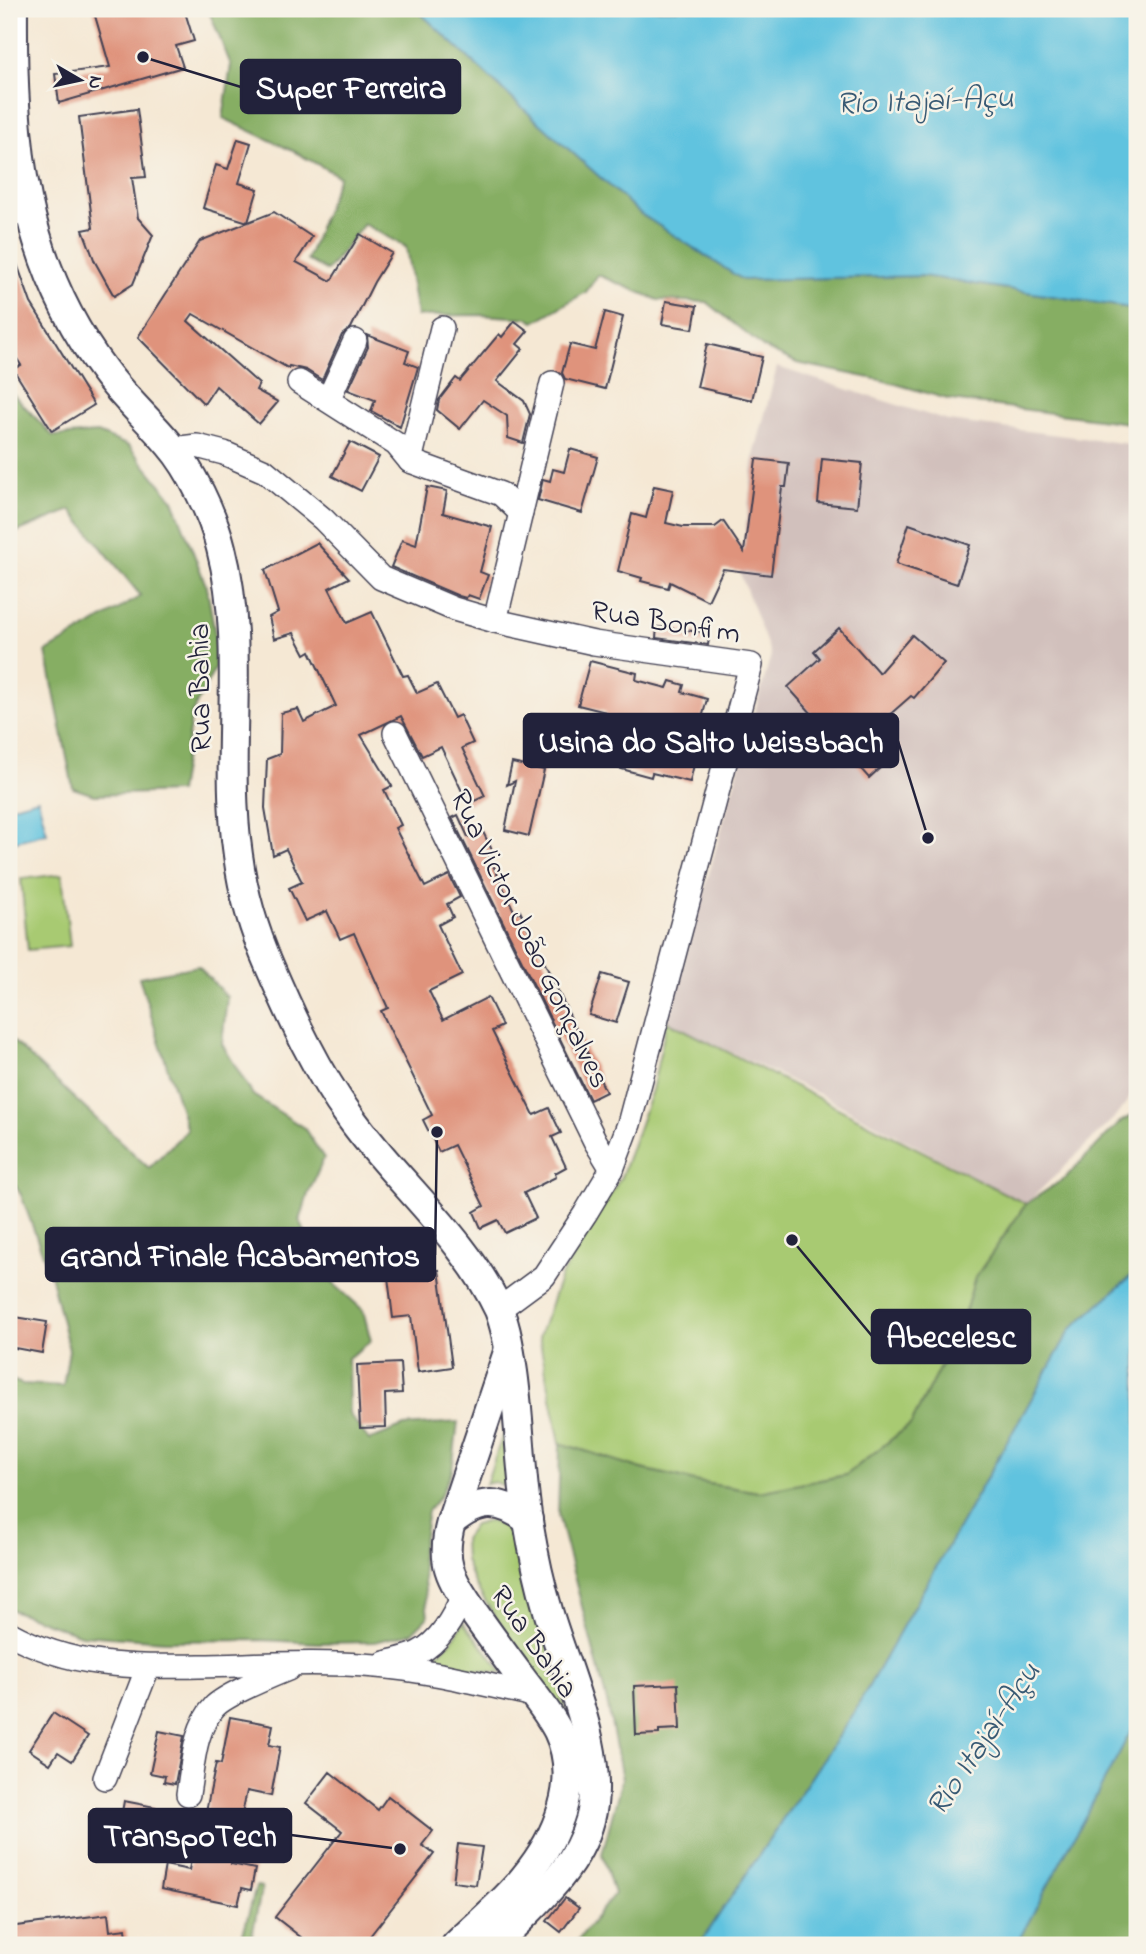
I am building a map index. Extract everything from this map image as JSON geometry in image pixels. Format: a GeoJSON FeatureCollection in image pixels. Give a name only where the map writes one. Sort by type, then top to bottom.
{"type":"FeatureCollection","features":[{"type":"Feature","properties":{"kind":"main road","name":"Rua Bahia"},"geometry":{"type":"LineString","coordinates":[[13,9],[20,167],[18,214],[79,336],[106,374],[173,449],[209,512],[221,547],[235,643],[234,787],[237,850],[251,921],[271,970],[318,1068],[349,1117],[465,1254],[498,1310],[509,1346],[528,1520],[547,1607],[586,1732],[593,1771],[593,1801],[591,1818],[573,1860],[555,1883],[494,1945]]}},
{"type":"Feature","properties":{"kind":"main road","name":"Rua Bahia"},"geometry":{"type":"LineString","coordinates":[[456,1945],[524,1879],[549,1843],[566,1797],[568,1761],[558,1731],[463,1596],[445,1556],[451,1522],[509,1346]]}},
{"type":"Feature","properties":{"kind":"main road"},"geometry":{"type":"LineString","coordinates":[[451,1522],[477,1505],[496,1504],[513,1509],[528,1520]]}},
{"type":"Feature","properties":{"kind":"street"},"geometry":{"type":"LineString","coordinates":[[410,461],[442,328]]}},
{"type":"Feature","properties":{"kind":"street"},"geometry":{"type":"LineString","coordinates":[[328,400],[355,341]]}},
{"type":"Feature","properties":{"kind":"street"},"geometry":{"type":"LineString","coordinates":[[299,382],[396,444],[410,461],[501,494],[521,513]]}},
{"type":"Feature","properties":{"kind":"street"},"geometry":{"type":"LineString","coordinates":[[495,621],[552,383]]}},
{"type":"Feature","properties":{"kind":"street","name":"Rua Bonfim"},"geometry":{"type":"LineString","coordinates":[[173,449],[197,446],[224,453],[265,471],[323,519],[381,578],[454,609],[594,643],[751,665],[629,1124],[612,1169],[586,1214],[544,1276],[498,1310]]}},
{"type":"Feature","properties":{"kind":"street","name":"Rua Victor João Gonçalves"},"geometry":{"type":"LineString","coordinates":[[395,733],[595,1141],[612,1169]]}},
{"type":"Feature","properties":{"kind":"street"},"geometry":{"type":"LineString","coordinates":[[377,1666],[419,1653],[438,1638],[453,1617],[463,1596]]}},
{"type":"Feature","properties":{"kind":"street"},"geometry":{"type":"LineString","coordinates":[[9,1633],[43,1650],[106,1665],[377,1666],[454,1678],[534,1695]]}},
{"type":"Feature","properties":{"kind":"street"},"geometry":{"type":"LineString","coordinates":[[188,1794],[196,1747],[204,1723],[216,1704],[260,1680],[298,1664]]}},
{"type":"Feature","properties":{"kind":"street"},"geometry":{"type":"LineString","coordinates":[[105,1778],[148,1667]]}},
{"type":"Feature","properties":{"kind":"shaded area"},"geometry":{"type":"Polygon","coordinates":[[[777,367],[948,421],[1137,445],[1137,1086],[1120,1112],[1026,1204],[819,1094],[667,1021],[771,655],[740,573],[754,456],[777,367]]]}},
{"type":"Feature","properties":{"kind":"green space"},"geometry":{"type":"Polygon","coordinates":[[[208,9],[416,9],[641,214],[743,280],[923,276],[1137,309],[1137,424],[951,400],[885,381],[797,363],[764,348],[707,302],[658,300],[598,275],[586,292],[534,322],[528,318],[480,315],[417,316],[406,247],[364,224],[327,271],[307,260],[339,176],[223,118],[231,65],[208,9]]]}},
{"type":"Feature","properties":{"kind":"green space"},"geometry":{"type":"Polygon","coordinates":[[[9,390],[53,436],[98,433],[129,446],[173,500],[207,588],[215,634],[215,668],[192,713],[179,792],[94,795],[73,788],[46,652],[141,596],[71,510],[9,535],[9,390]]]}},
{"type":"Feature","properties":{"kind":"green space"},"geometry":{"type":"Polygon","coordinates":[[[62,874],[70,946],[28,950],[21,879],[62,874]]]}},
{"type":"Feature","properties":{"kind":"green space"},"geometry":{"type":"Polygon","coordinates":[[[198,966],[227,997],[222,1044],[253,1095],[304,1128],[324,1158],[308,1194],[300,1221],[324,1275],[363,1310],[371,1341],[348,1358],[349,1414],[369,1440],[404,1426],[458,1422],[452,1471],[441,1495],[428,1511],[421,1554],[428,1617],[412,1633],[375,1642],[165,1641],[81,1635],[9,1609],[9,1379],[22,1384],[63,1386],[69,1350],[50,1274],[21,1195],[9,1175],[9,1042],[13,1041],[149,1168],[187,1130],[139,977],[198,966]]]}},
{"type":"Feature","properties":{"kind":"green space"},"geometry":{"type":"Polygon","coordinates":[[[667,1021],[1026,1204],[975,1278],[961,1326],[911,1424],[846,1475],[759,1492],[642,1469],[560,1443],[539,1337],[561,1276],[621,1177],[652,1090],[667,1021]]]}},
{"type":"Feature","properties":{"kind":"green space"},"geometry":{"type":"Polygon","coordinates":[[[1137,1113],[1137,1271],[1071,1329],[852,1716],[699,1945],[574,1945],[614,1894],[602,1854],[622,1779],[608,1706],[558,1515],[560,1443],[642,1469],[759,1492],[846,1475],[911,1424],[961,1326],[975,1278],[1026,1204],[1065,1178],[1120,1122],[1137,1113]]]}},
{"type":"Feature","properties":{"kind":"green space"},"geometry":{"type":"Polygon","coordinates":[[[509,1416],[515,1489],[494,1482],[486,1484],[509,1416]]]}},
{"type":"Feature","properties":{"kind":"green space"},"geometry":{"type":"Polygon","coordinates":[[[489,1521],[508,1529],[520,1546],[569,1724],[474,1583],[465,1560],[464,1539],[474,1525],[489,1521]]]}},
{"type":"Feature","properties":{"kind":"green space"},"geometry":{"type":"Polygon","coordinates":[[[463,1622],[504,1673],[420,1665],[445,1647],[463,1622]]]}},
{"type":"Feature","properties":{"kind":"green space"},"geometry":{"type":"Polygon","coordinates":[[[1137,1720],[1137,1945],[1016,1945],[1135,1723],[1137,1720]]]}},
{"type":"Feature","properties":{"kind":"green space"},"geometry":{"type":"Polygon","coordinates":[[[256,1886],[262,1887],[250,1945],[240,1945],[256,1886]]]}},
{"type":"Feature","properties":{"kind":"water","name":"Rio Itajaí-Açu"},"geometry":{"type":"Polygon","coordinates":[[[416,9],[1137,9],[1137,309],[923,276],[743,280],[641,214],[416,9]]]}},
{"type":"Feature","properties":{"kind":"water"},"geometry":{"type":"Polygon","coordinates":[[[38,799],[47,833],[9,843],[9,807],[38,799]]]}},
{"type":"Feature","properties":{"kind":"water","name":"Rio Itajaí-Açu"},"geometry":{"type":"Polygon","coordinates":[[[1137,1271],[1137,1720],[1016,1945],[699,1945],[852,1716],[1071,1329],[1137,1271]]]}},
{"type":"Feature","properties":{"kind":"building"},"geometry":{"type":"Polygon","coordinates":[[[93,9],[184,9],[194,41],[176,46],[183,67],[59,103],[55,74],[110,67],[93,9]]]}},
{"type":"Feature","properties":{"kind":"building"},"geometry":{"type":"Polygon","coordinates":[[[137,109],[146,177],[132,178],[138,218],[153,235],[133,284],[114,296],[95,262],[83,230],[93,228],[79,117],[137,109]]]}},
{"type":"Feature","properties":{"kind":"building"},"geometry":{"type":"Polygon","coordinates":[[[238,139],[251,143],[239,183],[258,189],[248,222],[203,208],[216,165],[228,169],[238,139]]]}},
{"type":"Feature","properties":{"kind":"building"},"geometry":{"type":"Polygon","coordinates":[[[274,212],[312,237],[296,262],[331,281],[360,234],[392,253],[351,328],[342,335],[322,380],[306,370],[288,368],[193,314],[188,321],[259,384],[256,390],[278,402],[259,424],[216,386],[204,404],[138,337],[200,241],[274,212]]]}},
{"type":"Feature","properties":{"kind":"building"},"geometry":{"type":"Polygon","coordinates":[[[9,247],[31,303],[94,405],[52,431],[13,369],[21,365],[9,346],[9,247]]]}},
{"type":"Feature","properties":{"kind":"building"},"geometry":{"type":"Polygon","coordinates":[[[666,301],[697,306],[693,329],[662,324],[666,301]]]}},
{"type":"Feature","properties":{"kind":"building"},"geometry":{"type":"Polygon","coordinates":[[[605,312],[623,317],[605,389],[565,379],[562,373],[570,344],[595,350],[605,312]]]}},
{"type":"Feature","properties":{"kind":"building"},"geometry":{"type":"Polygon","coordinates":[[[515,321],[528,331],[517,344],[523,349],[497,381],[524,401],[530,414],[523,443],[508,438],[507,416],[483,400],[460,429],[437,410],[439,400],[456,378],[460,381],[499,334],[502,337],[515,321]]]}},
{"type":"Feature","properties":{"kind":"building"},"geometry":{"type":"Polygon","coordinates":[[[367,335],[409,351],[405,362],[418,367],[400,427],[371,411],[375,400],[348,390],[368,347],[367,335]]]}},
{"type":"Feature","properties":{"kind":"building"},"geometry":{"type":"Polygon","coordinates":[[[707,344],[762,357],[752,400],[697,387],[707,344]]]}},
{"type":"Feature","properties":{"kind":"building"},"geometry":{"type":"Polygon","coordinates":[[[350,442],[379,457],[361,491],[332,476],[350,442]]]}},
{"type":"Feature","properties":{"kind":"building"},"geometry":{"type":"Polygon","coordinates":[[[570,449],[598,457],[582,513],[538,500],[543,479],[550,481],[553,469],[564,472],[570,449]]]}},
{"type":"Feature","properties":{"kind":"building"},"geometry":{"type":"Polygon","coordinates":[[[756,459],[789,463],[786,487],[782,487],[771,575],[723,569],[708,601],[670,582],[668,588],[618,571],[632,514],[646,518],[654,486],[673,490],[666,523],[683,527],[715,527],[723,521],[744,552],[756,459]]]}},
{"type":"Feature","properties":{"kind":"building"},"geometry":{"type":"Polygon","coordinates":[[[822,459],[862,463],[857,507],[818,503],[822,459]]]}},
{"type":"Feature","properties":{"kind":"building"},"geometry":{"type":"Polygon","coordinates":[[[427,487],[447,491],[443,513],[492,527],[480,572],[488,575],[479,599],[468,595],[466,598],[459,596],[391,567],[402,540],[416,545],[427,487]]]}},
{"type":"Feature","properties":{"kind":"building"},"geometry":{"type":"Polygon","coordinates":[[[909,524],[970,545],[957,584],[896,564],[909,524]]]}},
{"type":"Feature","properties":{"kind":"building"},"geometry":{"type":"Polygon","coordinates":[[[317,543],[349,578],[329,588],[347,623],[372,612],[403,676],[408,675],[417,693],[437,684],[454,718],[460,715],[473,743],[462,748],[485,796],[468,804],[441,747],[422,756],[401,716],[361,735],[392,786],[384,790],[401,825],[395,828],[425,887],[449,875],[460,897],[447,904],[453,917],[438,925],[462,975],[429,991],[443,1020],[488,997],[502,1026],[492,1031],[534,1115],[549,1108],[561,1133],[552,1137],[566,1167],[555,1173],[556,1177],[524,1193],[536,1218],[505,1233],[498,1220],[481,1228],[474,1212],[484,1206],[454,1145],[439,1152],[423,1120],[432,1115],[381,1011],[388,1008],[354,933],[340,939],[327,911],[305,921],[289,888],[302,882],[286,849],[273,855],[265,808],[267,759],[280,754],[281,713],[298,709],[304,722],[336,706],[310,651],[305,654],[294,633],[274,639],[269,617],[278,612],[265,570],[317,543]]]}},
{"type":"Feature","properties":{"kind":"building"},"geometry":{"type":"Polygon","coordinates":[[[657,627],[710,633],[708,645],[656,638],[657,627]]]}},
{"type":"Feature","properties":{"kind":"building"},"geometry":{"type":"Polygon","coordinates":[[[839,628],[879,673],[912,635],[944,663],[914,698],[911,696],[879,724],[901,749],[869,778],[788,687],[820,658],[814,651],[839,628]]]}},
{"type":"Feature","properties":{"kind":"building"},"geometry":{"type":"Polygon","coordinates":[[[590,661],[637,673],[636,680],[667,688],[670,681],[684,685],[682,692],[707,699],[694,750],[697,751],[690,782],[652,773],[651,777],[618,768],[622,753],[607,749],[613,726],[603,723],[606,712],[578,705],[590,661]]]}},
{"type":"Feature","properties":{"kind":"building"},"geometry":{"type":"Polygon","coordinates":[[[512,763],[544,770],[529,836],[505,830],[515,781],[507,785],[512,763]]]}},
{"type":"Feature","properties":{"kind":"building"},"geometry":{"type":"Polygon","coordinates":[[[458,815],[468,837],[482,830],[494,854],[489,856],[515,913],[520,911],[606,1092],[590,1100],[452,818],[458,815]]]}},
{"type":"Feature","properties":{"kind":"building"},"geometry":{"type":"Polygon","coordinates":[[[602,974],[629,982],[616,1023],[589,1015],[602,974]]]}},
{"type":"Feature","properties":{"kind":"building"},"geometry":{"type":"Polygon","coordinates":[[[439,1270],[452,1367],[418,1372],[411,1316],[393,1318],[388,1277],[439,1270]]]}},
{"type":"Feature","properties":{"kind":"building"},"geometry":{"type":"Polygon","coordinates":[[[9,1316],[47,1322],[42,1353],[9,1347],[9,1316]]]}},
{"type":"Feature","properties":{"kind":"building"},"geometry":{"type":"Polygon","coordinates":[[[400,1363],[402,1393],[385,1394],[386,1427],[360,1428],[357,1365],[400,1363]]]}},
{"type":"Feature","properties":{"kind":"building"},"geometry":{"type":"Polygon","coordinates":[[[678,1684],[680,1729],[659,1730],[659,1734],[636,1735],[634,1686],[678,1684]]]}},
{"type":"Feature","properties":{"kind":"building"},"geometry":{"type":"Polygon","coordinates":[[[53,1713],[88,1736],[72,1761],[58,1752],[50,1764],[29,1750],[53,1713]]]}},
{"type":"Feature","properties":{"kind":"building"},"geometry":{"type":"Polygon","coordinates":[[[230,1717],[273,1725],[269,1745],[280,1747],[271,1796],[247,1791],[231,1864],[255,1869],[251,1890],[242,1888],[238,1905],[161,1889],[165,1865],[189,1870],[198,1825],[203,1826],[216,1763],[221,1764],[230,1717]]]}},
{"type":"Feature","properties":{"kind":"building"},"geometry":{"type":"Polygon","coordinates":[[[159,1731],[184,1736],[175,1784],[164,1782],[165,1776],[150,1773],[159,1731]]]}},
{"type":"Feature","properties":{"kind":"building"},"geometry":{"type":"Polygon","coordinates":[[[330,1772],[378,1810],[388,1796],[433,1831],[422,1845],[434,1854],[370,1936],[381,1945],[311,1945],[275,1917],[342,1831],[306,1803],[330,1772]]]}},
{"type":"Feature","properties":{"kind":"building"},"geometry":{"type":"Polygon","coordinates":[[[124,1801],[155,1807],[149,1840],[118,1834],[124,1801]]]}},
{"type":"Feature","properties":{"kind":"building"},"geometry":{"type":"Polygon","coordinates":[[[458,1844],[482,1847],[476,1885],[453,1882],[458,1844]]]}},
{"type":"Feature","properties":{"kind":"building"},"geometry":{"type":"Polygon","coordinates":[[[565,1898],[579,1908],[561,1932],[547,1921],[565,1898]]]}},
{"type":"Feature","properties":{"kind":"building"},"geometry":{"type":"Polygon","coordinates":[[[108,1914],[110,1931],[126,1929],[128,1945],[9,1945],[9,1927],[108,1914]]]}},
{"type":"Feature","properties":{"kind":"place","name":"Super Ferreira"},"geometry":{"type":"Point","coordinates":[143,57]}},
{"type":"Feature","properties":{"kind":"place","name":"Usina do Salto Weissbach"},"geometry":{"type":"Point","coordinates":[928,838]}},
{"type":"Feature","properties":{"kind":"place","name":"Grand Finale Acabamentos"},"geometry":{"type":"Point","coordinates":[437,1132]}},
{"type":"Feature","properties":{"kind":"place","name":"Abecelesc"},"geometry":{"type":"Point","coordinates":[792,1240]}},
{"type":"Feature","properties":{"kind":"place","name":"TranspoTech"},"geometry":{"type":"Point","coordinates":[400,1849]}}]}
